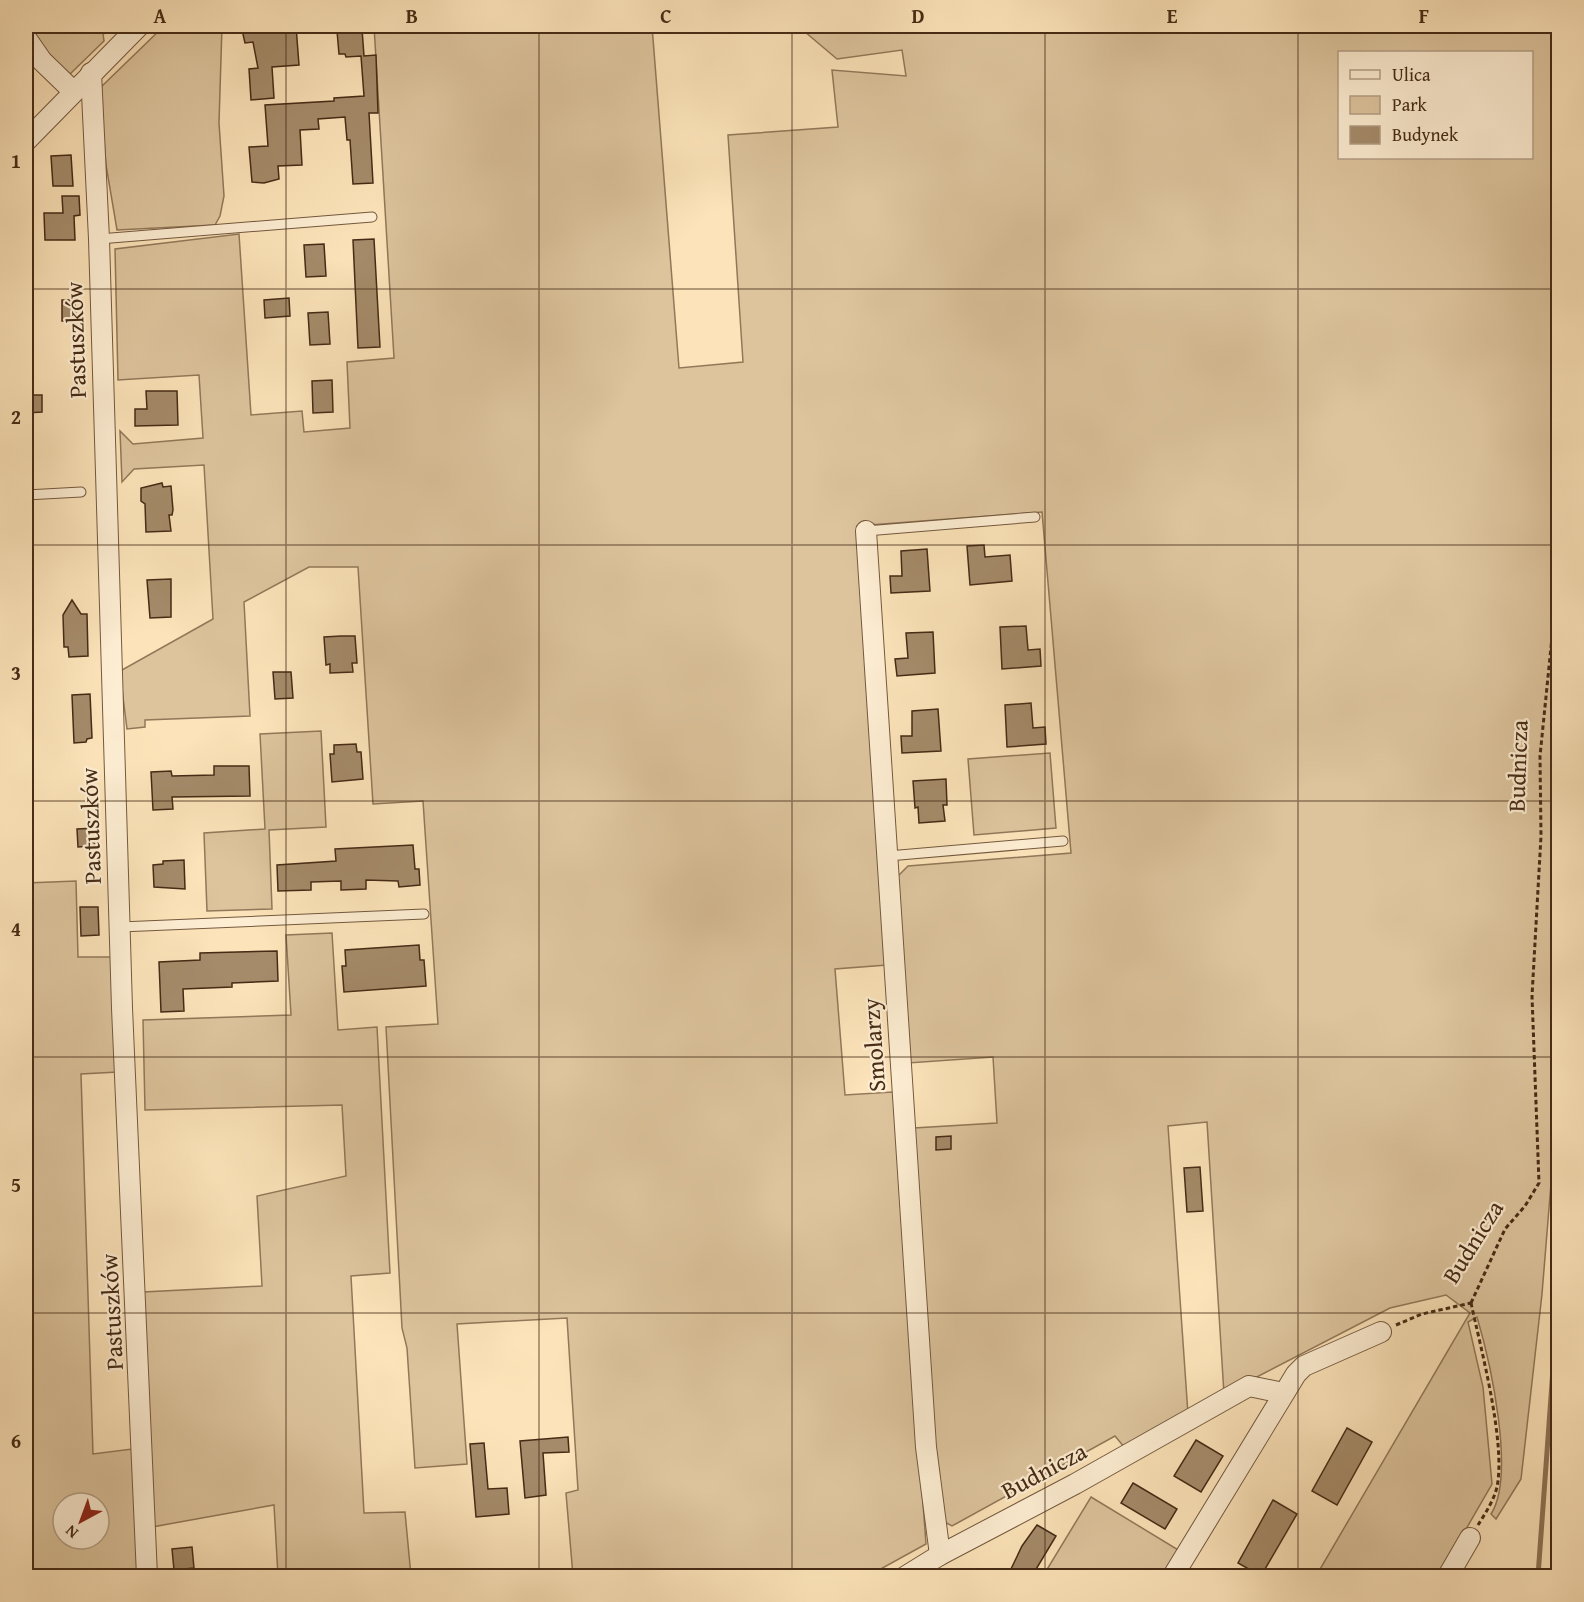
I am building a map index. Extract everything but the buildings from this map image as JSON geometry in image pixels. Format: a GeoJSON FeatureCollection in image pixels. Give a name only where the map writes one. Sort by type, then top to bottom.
{"type":"FeatureCollection","features":[{"type":"Feature","properties":{"kind":"street"},"geometry":{"type":"LineString","coordinates":[[26,141],[133,27]]}},
{"type":"Feature","properties":{"kind":"street"},"geometry":{"type":"LineString","coordinates":[[26,38],[42,61],[73,91]]}},
{"type":"Feature","properties":{"kind":"street","name":"Pastuszków"},"geometry":{"type":"LineString","coordinates":[[91,73],[99,239],[120,927],[147,1576]]}},
{"type":"Feature","properties":{"kind":"street","name":"Smolarzy"},"geometry":{"type":"LineString","coordinates":[[866,531],[926,1447],[940,1555]]}},
{"type":"Feature","properties":{"kind":"street"},"geometry":{"type":"LineString","coordinates":[[1173,1576],[1283,1393],[1304,1366],[1381,1332]]}},
{"type":"Feature","properties":{"kind":"street","name":"Budnicza"},"geometry":{"type":"LineString","coordinates":[[906,1576],[940,1555],[1074,1484],[1249,1386],[1283,1393]]}},
{"type":"Feature","properties":{"kind":"street"},"geometry":{"type":"LineString","coordinates":[[1448,1576],[1470,1538]]}},
{"type":"Feature","properties":{"kind":"lane"},"geometry":{"type":"LineString","coordinates":[[99,239],[372,217]]}},
{"type":"Feature","properties":{"kind":"lane"},"geometry":{"type":"LineString","coordinates":[[26,495],[81,492]]}},
{"type":"Feature","properties":{"kind":"lane"},"geometry":{"type":"LineString","coordinates":[[866,531],[1035,517]]}},
{"type":"Feature","properties":{"kind":"lane"},"geometry":{"type":"LineString","coordinates":[[888,856],[1063,841]]}},
{"type":"Feature","properties":{"kind":"lane"},"geometry":{"type":"LineString","coordinates":[[120,927],[424,915]]}},
{"type":"Feature","properties":{"kind":"path","name":"Budnicza"},"geometry":{"type":"LineString","coordinates":[[1381,1332],[1422,1314],[1471,1303],[1504,1229],[1525,1206],[1539,1183],[1532,996],[1541,836],[1540,756],[1558,578]]}},
{"type":"Feature","properties":{"kind":"path"},"geometry":{"type":"LineString","coordinates":[[1470,1538],[1494,1495],[1498,1475],[1489,1388],[1471,1303]]}},
{"type":"Feature","properties":{"kind":"green space"},"geometry":{"type":"Polygon","coordinates":[[[26,26],[102,26],[104,41],[68,76],[26,30],[26,26]]]}},
{"type":"Feature","properties":{"kind":"green space"},"geometry":{"type":"Polygon","coordinates":[[[164,26],[222,26],[219,123],[224,196],[220,216],[215,225],[117,230],[106,165],[100,88],[164,26]]]}},
{"type":"Feature","properties":{"kind":"green space"},"geometry":{"type":"Polygon","coordinates":[[[374,26],[652,26],[679,368],[743,362],[728,135],[838,127],[832,70],[906,76],[902,50],[837,59],[798,26],[1558,26],[1558,1098],[1542,1294],[1521,1479],[1496,1519],[1491,1514],[1498,1496],[1501,1446],[1494,1388],[1477,1317],[1468,1322],[1483,1387],[1492,1484],[1439,1576],[1316,1576],[1470,1313],[1446,1295],[1390,1308],[1224,1394],[1207,1122],[1168,1126],[1188,1414],[1125,1448],[1115,1436],[952,1526],[939,1519],[914,1128],[997,1123],[993,1057],[908,1063],[896,878],[908,866],[1071,853],[1042,512],[857,526],[887,965],[835,969],[845,1095],[893,1092],[926,1544],[868,1576],[573,1576],[566,1493],[578,1490],[567,1318],[457,1324],[467,1464],[415,1468],[407,1348],[402,1328],[386,1027],[438,1024],[423,801],[373,804],[358,567],[309,567],[244,602],[250,716],[145,720],[145,727],[127,729],[121,681],[122,670],[213,619],[204,465],[134,469],[122,482],[120,431],[133,444],[203,438],[199,375],[118,380],[115,249],[239,234],[251,415],[302,411],[304,432],[350,428],[347,362],[394,358],[374,26]]]}},
{"type":"Feature","properties":{"kind":"green space"},"geometry":{"type":"Polygon","coordinates":[[[321,731],[326,827],[269,830],[272,909],[207,911],[204,833],[265,829],[260,734],[321,731]]]}},
{"type":"Feature","properties":{"kind":"green space"},"geometry":{"type":"Polygon","coordinates":[[[1050,753],[1056,828],[974,835],[968,759],[1050,753]]]}},
{"type":"Feature","properties":{"kind":"green space"},"geometry":{"type":"Polygon","coordinates":[[[76,881],[78,957],[115,957],[118,1072],[81,1074],[93,1454],[132,1449],[138,1576],[26,1576],[26,883],[76,881]]]}},
{"type":"Feature","properties":{"kind":"green space"},"geometry":{"type":"Polygon","coordinates":[[[332,933],[338,1030],[377,1027],[390,1273],[351,1276],[364,1513],[405,1512],[411,1576],[278,1576],[274,1505],[152,1527],[143,1292],[262,1286],[257,1196],[346,1176],[342,1105],[145,1110],[143,1020],[291,1015],[286,935],[332,933]]]}},
{"type":"Feature","properties":{"kind":"green space"},"geometry":{"type":"Polygon","coordinates":[[[1091,1497],[1180,1551],[1164,1576],[1043,1576],[1091,1497]]]}},
{"type":"Feature","properties":{"kind":"waterway"},"geometry":{"type":"LineString","coordinates":[[1538,1576],[1558,1300]]}}]}
